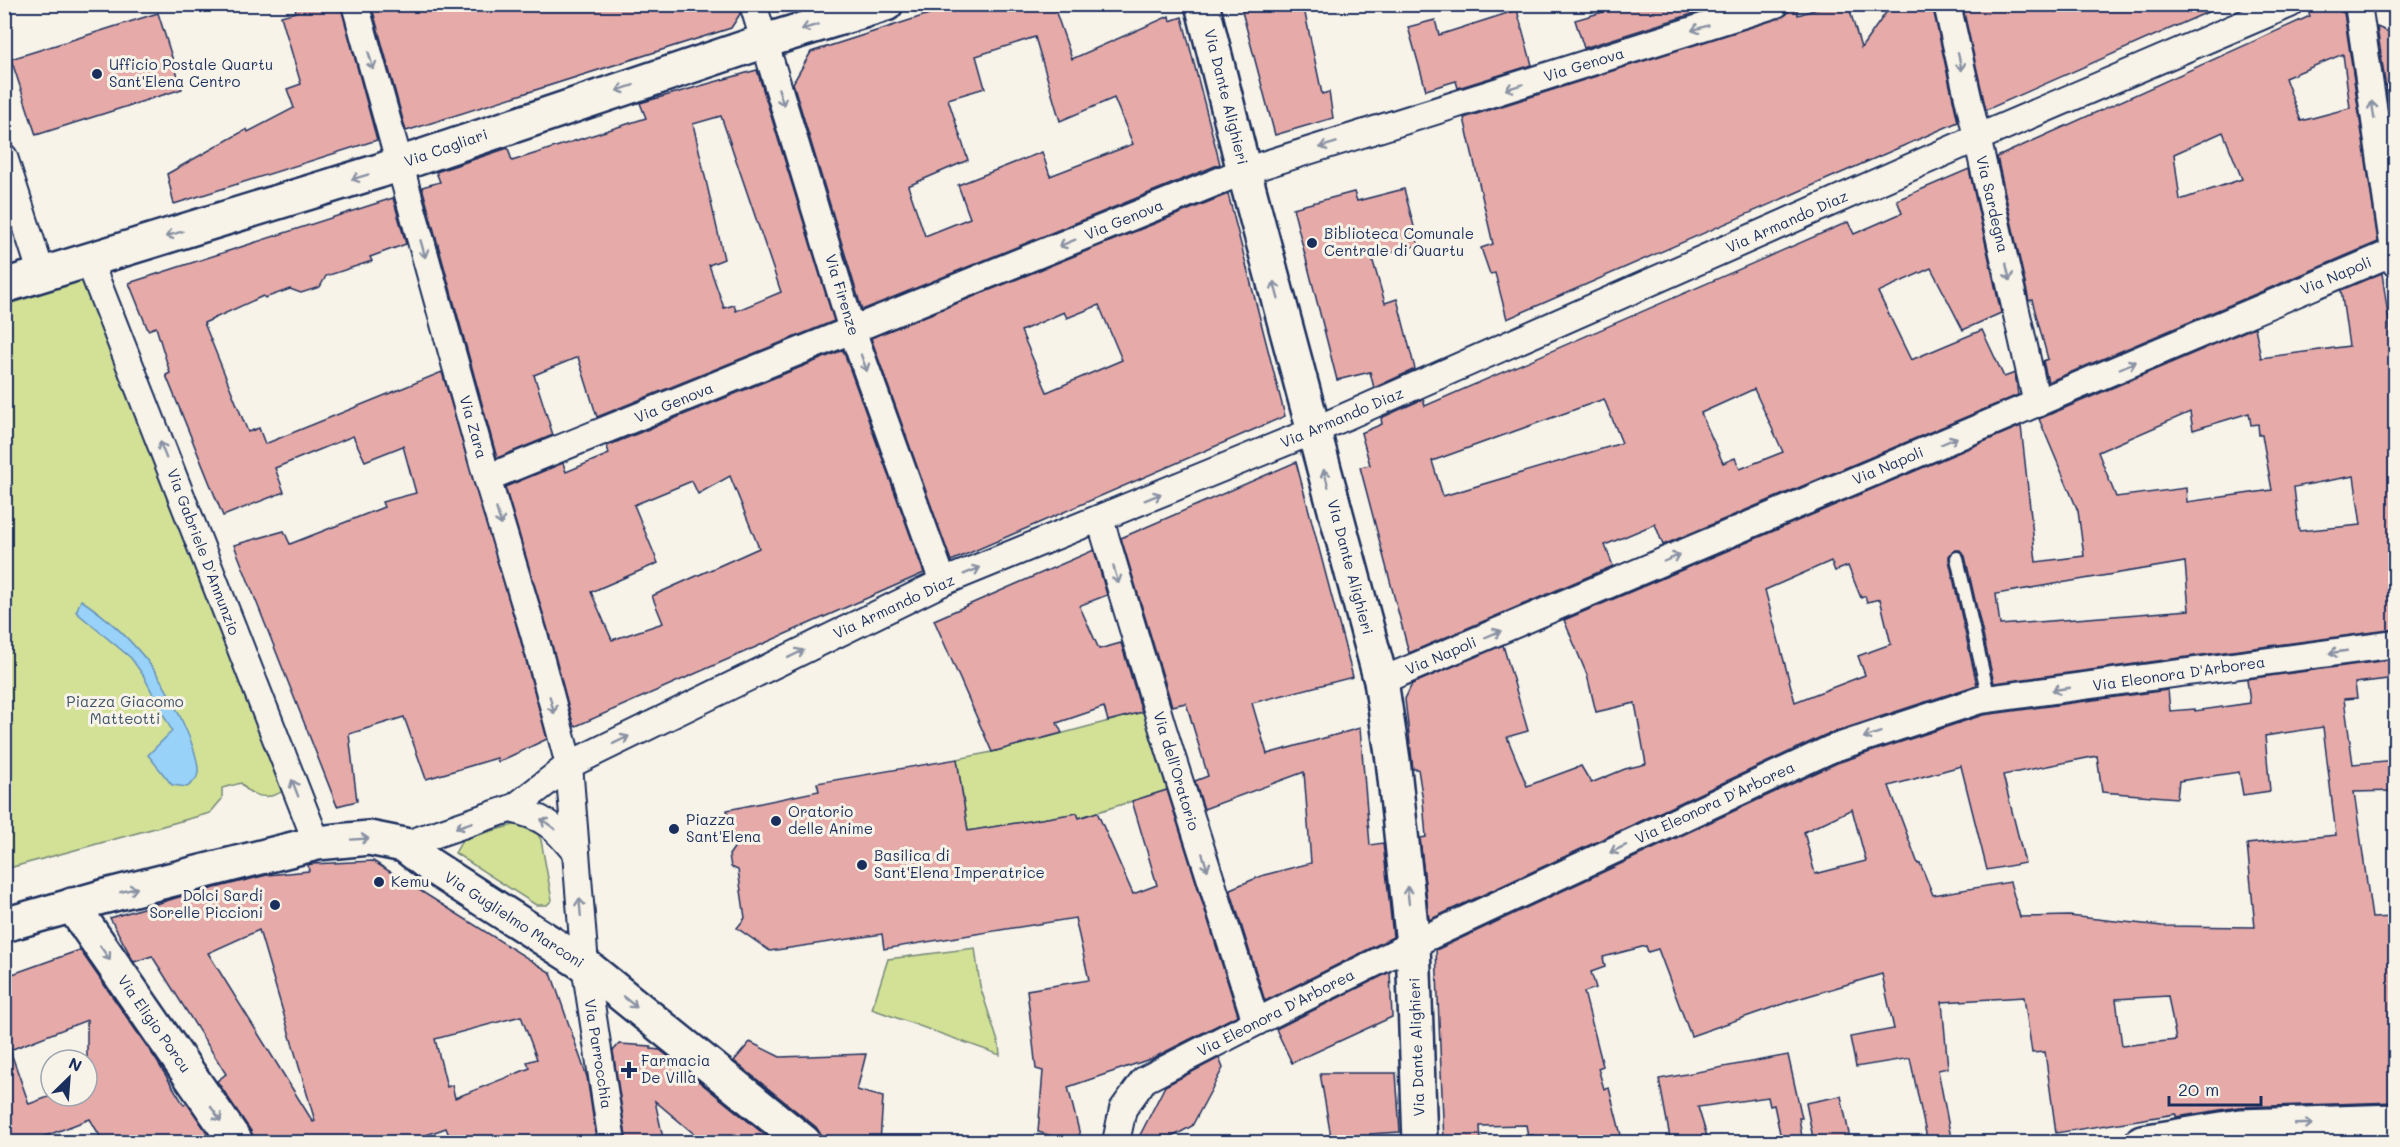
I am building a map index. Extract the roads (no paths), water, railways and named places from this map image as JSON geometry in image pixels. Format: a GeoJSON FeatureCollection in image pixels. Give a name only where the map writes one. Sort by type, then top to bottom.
{"type":"FeatureCollection","features":[{"type":"Feature","properties":{"kind":"street","name":"Via Zara"},"geometry":{"type":"LineString","coordinates":[[355,4],[487,478],[534,633],[568,765],[585,965]]}},
{"type":"Feature","properties":{"kind":"street","name":"Via Firenze"},"geometry":{"type":"LineString","coordinates":[[753,4],[852,330],[943,582]]}},
{"type":"Feature","properties":{"kind":"street","name":"Via Cagliari"},"geometry":{"type":"LineString","coordinates":[[4,286],[400,164],[765,41],[886,4]]}},
{"type":"Feature","properties":{"kind":"street","name":"Via Dante Alighieri"},"geometry":{"type":"LineString","coordinates":[[1202,4],[1244,171],[1381,681],[1393,760],[1413,945],[1420,1143]]}},
{"type":"Feature","properties":{"kind":"street","name":"Via Genova"},"geometry":{"type":"LineString","coordinates":[[487,478],[1244,171],[1776,4]]}},
{"type":"Feature","properties":{"kind":"street","name":"Via Sardegna"},"geometry":{"type":"LineString","coordinates":[[1947,4],[2037,404]]}},
{"type":"Feature","properties":{"kind":"street","name":"Via Armando Diaz"},"geometry":{"type":"LineString","coordinates":[[404,845],[510,809],[568,765],[943,582],[1313,431],[1977,138],[2290,4]]}},
{"type":"Feature","properties":{"kind":"street"},"geometry":{"type":"LineString","coordinates":[[2358,4],[2395,255]]}},
{"type":"Feature","properties":{"kind":"street"},"geometry":{"type":"LineString","coordinates":[[4,157],[42,275]]}},
{"type":"Feature","properties":{"kind":"street","name":"Via Napoli"},"geometry":{"type":"LineString","coordinates":[[1381,681],[2395,255]]}},
{"type":"Feature","properties":{"kind":"street","name":"Via Gabriele D'Annunzio"},"geometry":{"type":"LineString","coordinates":[[88,261],[316,843]]}},
{"type":"Feature","properties":{"kind":"street","name":"Via dell'Oratorio"},"geometry":{"type":"LineString","coordinates":[[1100,519],[1165,737],[1256,1023]]}},
{"type":"Feature","properties":{"kind":"street","name":"Via Eleonora D'Arborea"},"geometry":{"type":"LineString","coordinates":[[1116,1143],[1123,1109],[1144,1080],[1413,945],[1831,749],[1980,700],[2396,644]]}},
{"type":"Feature","properties":{"kind":"street"},"geometry":{"type":"LineString","coordinates":[[510,809],[531,813],[548,822],[576,853]]}},
{"type":"Feature","properties":{"kind":"street","name":"Via Guglielmo Marconi"},"geometry":{"type":"LineString","coordinates":[[6,926],[72,905],[316,843],[369,838],[404,845],[441,873],[585,965],[804,1143]]}},
{"type":"Feature","properties":{"kind":"street","name":"Via Eligio Porcu"},"geometry":{"type":"LineString","coordinates":[[72,905],[236,1143]]}},
{"type":"Feature","properties":{"kind":"street","name":"Via Parrocchia"},"geometry":{"type":"LineString","coordinates":[[585,965],[612,1143]]}},
{"type":"Feature","properties":{"kind":"street"},"geometry":{"type":"LineString","coordinates":[[2142,1143],[2193,1138],[2240,1126],[2396,1121]]}},
{"type":"Feature","properties":{"kind":"lane"},"geometry":{"type":"LineString","coordinates":[[1957,558],[1989,699]]}},
{"type":"Feature","properties":{"kind":"water"},"geometry":{"type":"Polygon","coordinates":[[[81,600],[128,639],[152,667],[165,688],[194,749],[198,773],[197,778],[187,787],[172,785],[148,755],[172,731],[143,675],[131,658],[76,612],[81,600]]]}},
{"type":"Feature","properties":{"kind":"place","name":"Ufficio Postale Quartu Sant'Elena Centro"},"geometry":{"type":"Point","coordinates":[97,74]}},
{"type":"Feature","properties":{"kind":"place","name":"Biblioteca Comunale Centrale di Quartu"},"geometry":{"type":"Point","coordinates":[1312,243]}},
{"type":"Feature","properties":{"kind":"place","name":"Oratorio delle Anime"},"geometry":{"type":"Point","coordinates":[776,821]}},
{"type":"Feature","properties":{"kind":"place","name":"Piazza Sant'Elena"},"geometry":{"type":"Point","coordinates":[674,829]}},
{"type":"Feature","properties":{"kind":"place","name":"Basilica di Sant'Elena Imperatrice"},"geometry":{"type":"Point","coordinates":[862,865]}},
{"type":"Feature","properties":{"kind":"place","name":"Kemu"},"geometry":{"type":"Point","coordinates":[379,882]}},
{"type":"Feature","properties":{"kind":"place","name":"Dolci Sardi Sorelle Piccioni"},"geometry":{"type":"Point","coordinates":[275,905]}},
{"type":"Feature","properties":{"kind":"place","name":"Farmacia De Villa"},"geometry":{"type":"Point","coordinates":[629,1070]}},
{"type":"Feature","properties":{"kind":"park label","name":"Piazza Giacomo Matteotti"},"geometry":{"type":"Point","coordinates":[125,710]}}]}
